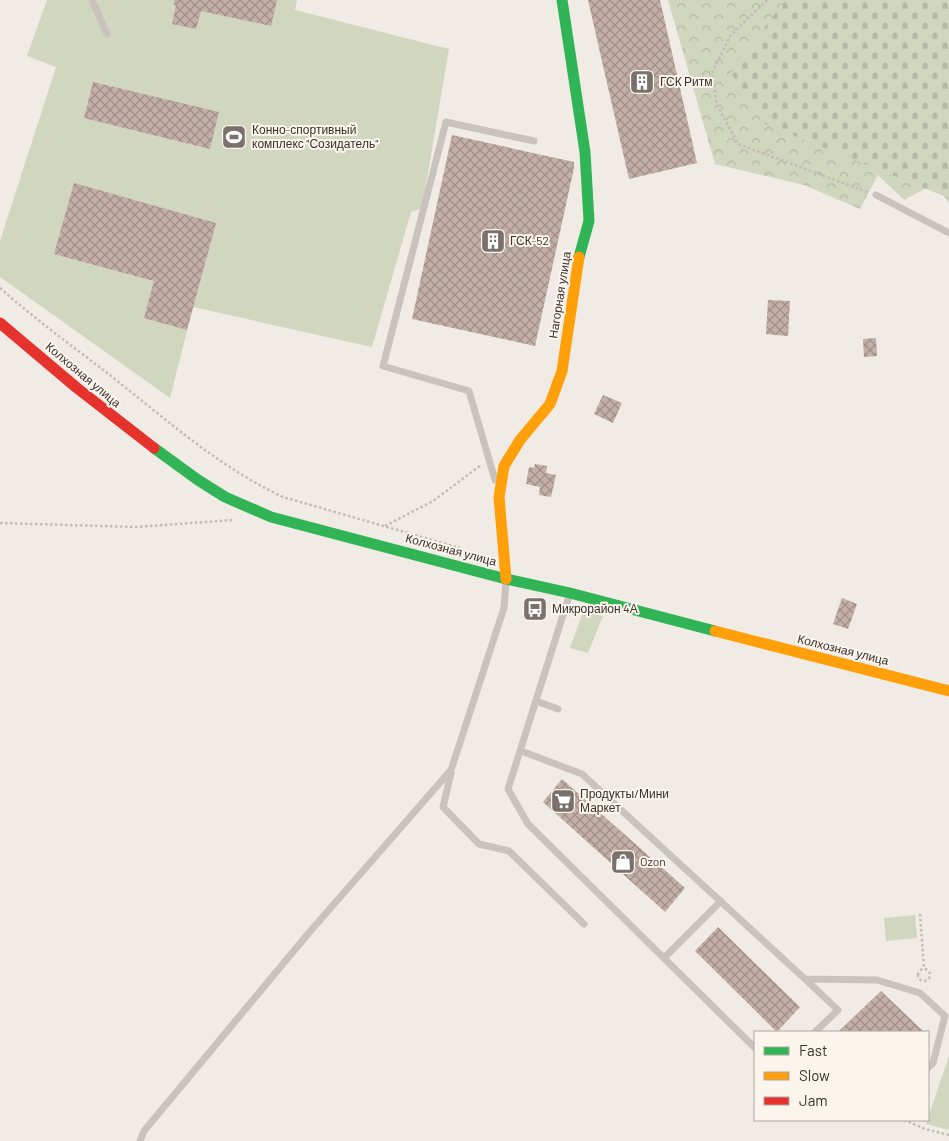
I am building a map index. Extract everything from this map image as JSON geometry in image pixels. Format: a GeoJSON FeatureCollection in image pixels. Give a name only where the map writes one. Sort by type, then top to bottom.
{"type":"FeatureCollection","features":[{"type":"Feature","properties":{"kind":"street","name":"Нагорная улица"},"geometry":{"type":"LineString","coordinates":[[506,579],[500,497],[504,466],[520,440],[550,404],[562,371],[578,260],[589,221],[585,152],[562,0]]}},
{"type":"Feature","properties":{"kind":"street","name":"Колхозная улица"},"geometry":{"type":"LineString","coordinates":[[0,323],[74,387],[126,428],[219,494],[253,511],[506,579],[570,593],[949,691]]}},
{"type":"Feature","properties":{"kind":"lane"},"geometry":{"type":"LineString","coordinates":[[92,0],[107,34]]}},
{"type":"Feature","properties":{"kind":"lane"},"geometry":{"type":"LineString","coordinates":[[500,497],[469,391],[383,366],[446,122],[534,141]]}},
{"type":"Feature","properties":{"kind":"lane"},"geometry":{"type":"LineString","coordinates":[[876,195],[949,233]]}},
{"type":"Feature","properties":{"kind":"lane"},"geometry":{"type":"LineString","coordinates":[[506,579],[504,608],[451,770],[443,807],[479,844],[509,852],[584,924]]}},
{"type":"Feature","properties":{"kind":"lane"},"geometry":{"type":"LineString","coordinates":[[570,593],[508,790],[528,824],[754,1047]]}},
{"type":"Feature","properties":{"kind":"lane"},"geometry":{"type":"LineString","coordinates":[[536,701],[558,709]]}},
{"type":"Feature","properties":{"kind":"lane"},"geometry":{"type":"LineString","coordinates":[[521,751],[582,774],[838,1010],[817,1031]]}},
{"type":"Feature","properties":{"kind":"lane"},"geometry":{"type":"LineString","coordinates":[[140,1141],[144,1131],[306,935],[451,770]]}},
{"type":"Feature","properties":{"kind":"lane"},"geometry":{"type":"LineString","coordinates":[[664,958],[721,901]]}},
{"type":"Feature","properties":{"kind":"lane"},"geometry":{"type":"LineString","coordinates":[[805,979],[877,980],[920,992],[945,1016],[933,1062],[929,1067]]}},
{"type":"Feature","properties":{"kind":"path"},"geometry":{"type":"LineString","coordinates":[[767,0],[730,36],[712,73],[717,105],[738,144],[876,195]]}},
{"type":"Feature","properties":{"kind":"path"},"geometry":{"type":"LineString","coordinates":[[0,288],[164,418],[257,485],[283,497],[446,543],[463,550]]}},
{"type":"Feature","properties":{"kind":"path"},"geometry":{"type":"LineString","coordinates":[[385,526],[433,501],[489,460]]}},
{"type":"Feature","properties":{"kind":"path"},"geometry":{"type":"LineString","coordinates":[[0,523],[136,527],[233,520]]}},
{"type":"Feature","properties":{"kind":"path"},"geometry":{"type":"LineString","coordinates":[[920,914],[924,968]]}},
{"type":"Feature","properties":{"kind":"path"},"geometry":{"type":"LineString","coordinates":[[924,968],[930,971],[931,975],[925,981],[921,980],[918,975],[920,970],[924,968]]}},
{"type":"Feature","properties":{"kind":"path"},"geometry":{"type":"LineString","coordinates":[[906,1121],[949,1135]]}},
{"type":"Feature","properties":{"kind":"green space","name":"Конно-спортивный комплекс \"Созидатель\""},"geometry":{"type":"Polygon","coordinates":[[[47,0],[297,0],[295,10],[449,49],[422,208],[411,212],[372,347],[193,307],[170,398],[0,277],[0,241],[56,67],[27,56],[47,0]]]}},
{"type":"Feature","properties":{"kind":"green space"},"geometry":{"type":"Polygon","coordinates":[[[668,0],[949,0],[949,203],[934,184],[904,200],[878,175],[860,209],[804,185],[715,164],[668,0]]]}},
{"type":"Feature","properties":{"kind":"green space"},"geometry":{"type":"Polygon","coordinates":[[[785,0],[949,0],[949,198],[765,124],[731,73],[785,0]]]}},
{"type":"Feature","properties":{"kind":"green space"},"geometry":{"type":"Polygon","coordinates":[[[583,612],[603,616],[588,653],[570,648],[583,612]]]}},
{"type":"Feature","properties":{"kind":"green space"},"geometry":{"type":"Polygon","coordinates":[[[915,915],[917,938],[886,941],[884,918],[915,915]]]}},
{"type":"Feature","properties":{"kind":"green space"},"geometry":{"type":"Polygon","coordinates":[[[949,1056],[949,1130],[926,1124],[929,1121],[929,1115],[949,1056]]]}},
{"type":"Feature","properties":{"kind":"building"},"geometry":{"type":"Polygon","coordinates":[[[174,0],[277,0],[271,26],[201,11],[196,29],[172,24],[176,5],[174,5],[174,0]]]}},
{"type":"Feature","properties":{"kind":"building","name":"ГСК Ритм"},"geometry":{"type":"Polygon","coordinates":[[[588,0],[660,0],[697,163],[629,179],[588,0]]]}},
{"type":"Feature","properties":{"kind":"building"},"geometry":{"type":"Polygon","coordinates":[[[93,82],[219,112],[210,149],[84,118],[93,82]]]}},
{"type":"Feature","properties":{"kind":"building","name":"ГСК-52"},"geometry":{"type":"Polygon","coordinates":[[[452,135],[574,162],[535,346],[412,319],[452,135]]]}},
{"type":"Feature","properties":{"kind":"building"},"geometry":{"type":"Polygon","coordinates":[[[74,183],[216,223],[187,330],[144,318],[154,281],[54,254],[74,183]]]}},
{"type":"Feature","properties":{"kind":"building"},"geometry":{"type":"Polygon","coordinates":[[[768,300],[790,301],[788,336],[766,334],[768,300]]]}},
{"type":"Feature","properties":{"kind":"building"},"geometry":{"type":"Polygon","coordinates":[[[876,338],[877,356],[864,357],[863,339],[876,338]]]}},
{"type":"Feature","properties":{"kind":"building"},"geometry":{"type":"Polygon","coordinates":[[[603,395],[622,403],[613,423],[594,414],[603,395]]]}},
{"type":"Feature","properties":{"kind":"building"},"geometry":{"type":"Polygon","coordinates":[[[535,464],[547,466],[546,473],[556,475],[551,497],[539,495],[540,487],[526,484],[529,467],[534,468],[535,464]]]}},
{"type":"Feature","properties":{"kind":"building"},"geometry":{"type":"Polygon","coordinates":[[[842,598],[857,604],[848,629],[833,624],[842,598]]]}},
{"type":"Feature","properties":{"kind":"building"},"geometry":{"type":"Polygon","coordinates":[[[562,779],[685,888],[665,912],[543,802],[562,779]]]}},
{"type":"Feature","properties":{"kind":"building"},"geometry":{"type":"Polygon","coordinates":[[[718,927],[800,1007],[776,1031],[695,951],[718,927]]]}},
{"type":"Feature","properties":{"kind":"building"},"geometry":{"type":"Polygon","coordinates":[[[881,991],[923,1031],[839,1031],[881,991]]]}},
{"type":"Feature","properties":{"kind":"traffic: fast"},"geometry":{"type":"LineString","coordinates":[[562,0],[585,152],[589,221],[579,257]]}},
{"type":"Feature","properties":{"kind":"traffic: fast"},"geometry":{"type":"LineString","coordinates":[[154,448],[225,497],[271,517],[506,579],[570,593],[715,631]]}},
{"type":"Feature","properties":{"kind":"traffic: slow"},"geometry":{"type":"LineString","coordinates":[[506,579],[499,497],[504,466],[520,440],[550,404],[562,371],[579,257]]}},
{"type":"Feature","properties":{"kind":"traffic: slow"},"geometry":{"type":"LineString","coordinates":[[715,631],[949,691]]}},
{"type":"Feature","properties":{"kind":"traffic: jam"},"geometry":{"type":"LineString","coordinates":[[0,323],[77,388],[154,448]]}},
{"type":"Feature","properties":{"kind":"place","name":"ГСК Ритм"},"geometry":{"type":"Point","coordinates":[642,82]}},
{"type":"Feature","properties":{"kind":"place","name":"Конно-спортивный комплекс \"Созидатель\""},"geometry":{"type":"Point","coordinates":[234,137]}},
{"type":"Feature","properties":{"kind":"place","name":"ГСК-52"},"geometry":{"type":"Point","coordinates":[493,241]}},
{"type":"Feature","properties":{"kind":"place","name":"Микрорайон 4А"},"geometry":{"type":"Point","coordinates":[535,609]}},
{"type":"Feature","properties":{"kind":"place","name":"Продукты/Мини Маркет"},"geometry":{"type":"Point","coordinates":[563,801]}},
{"type":"Feature","properties":{"kind":"place","name":"Ozon"},"geometry":{"type":"Point","coordinates":[623,862]}}]}
